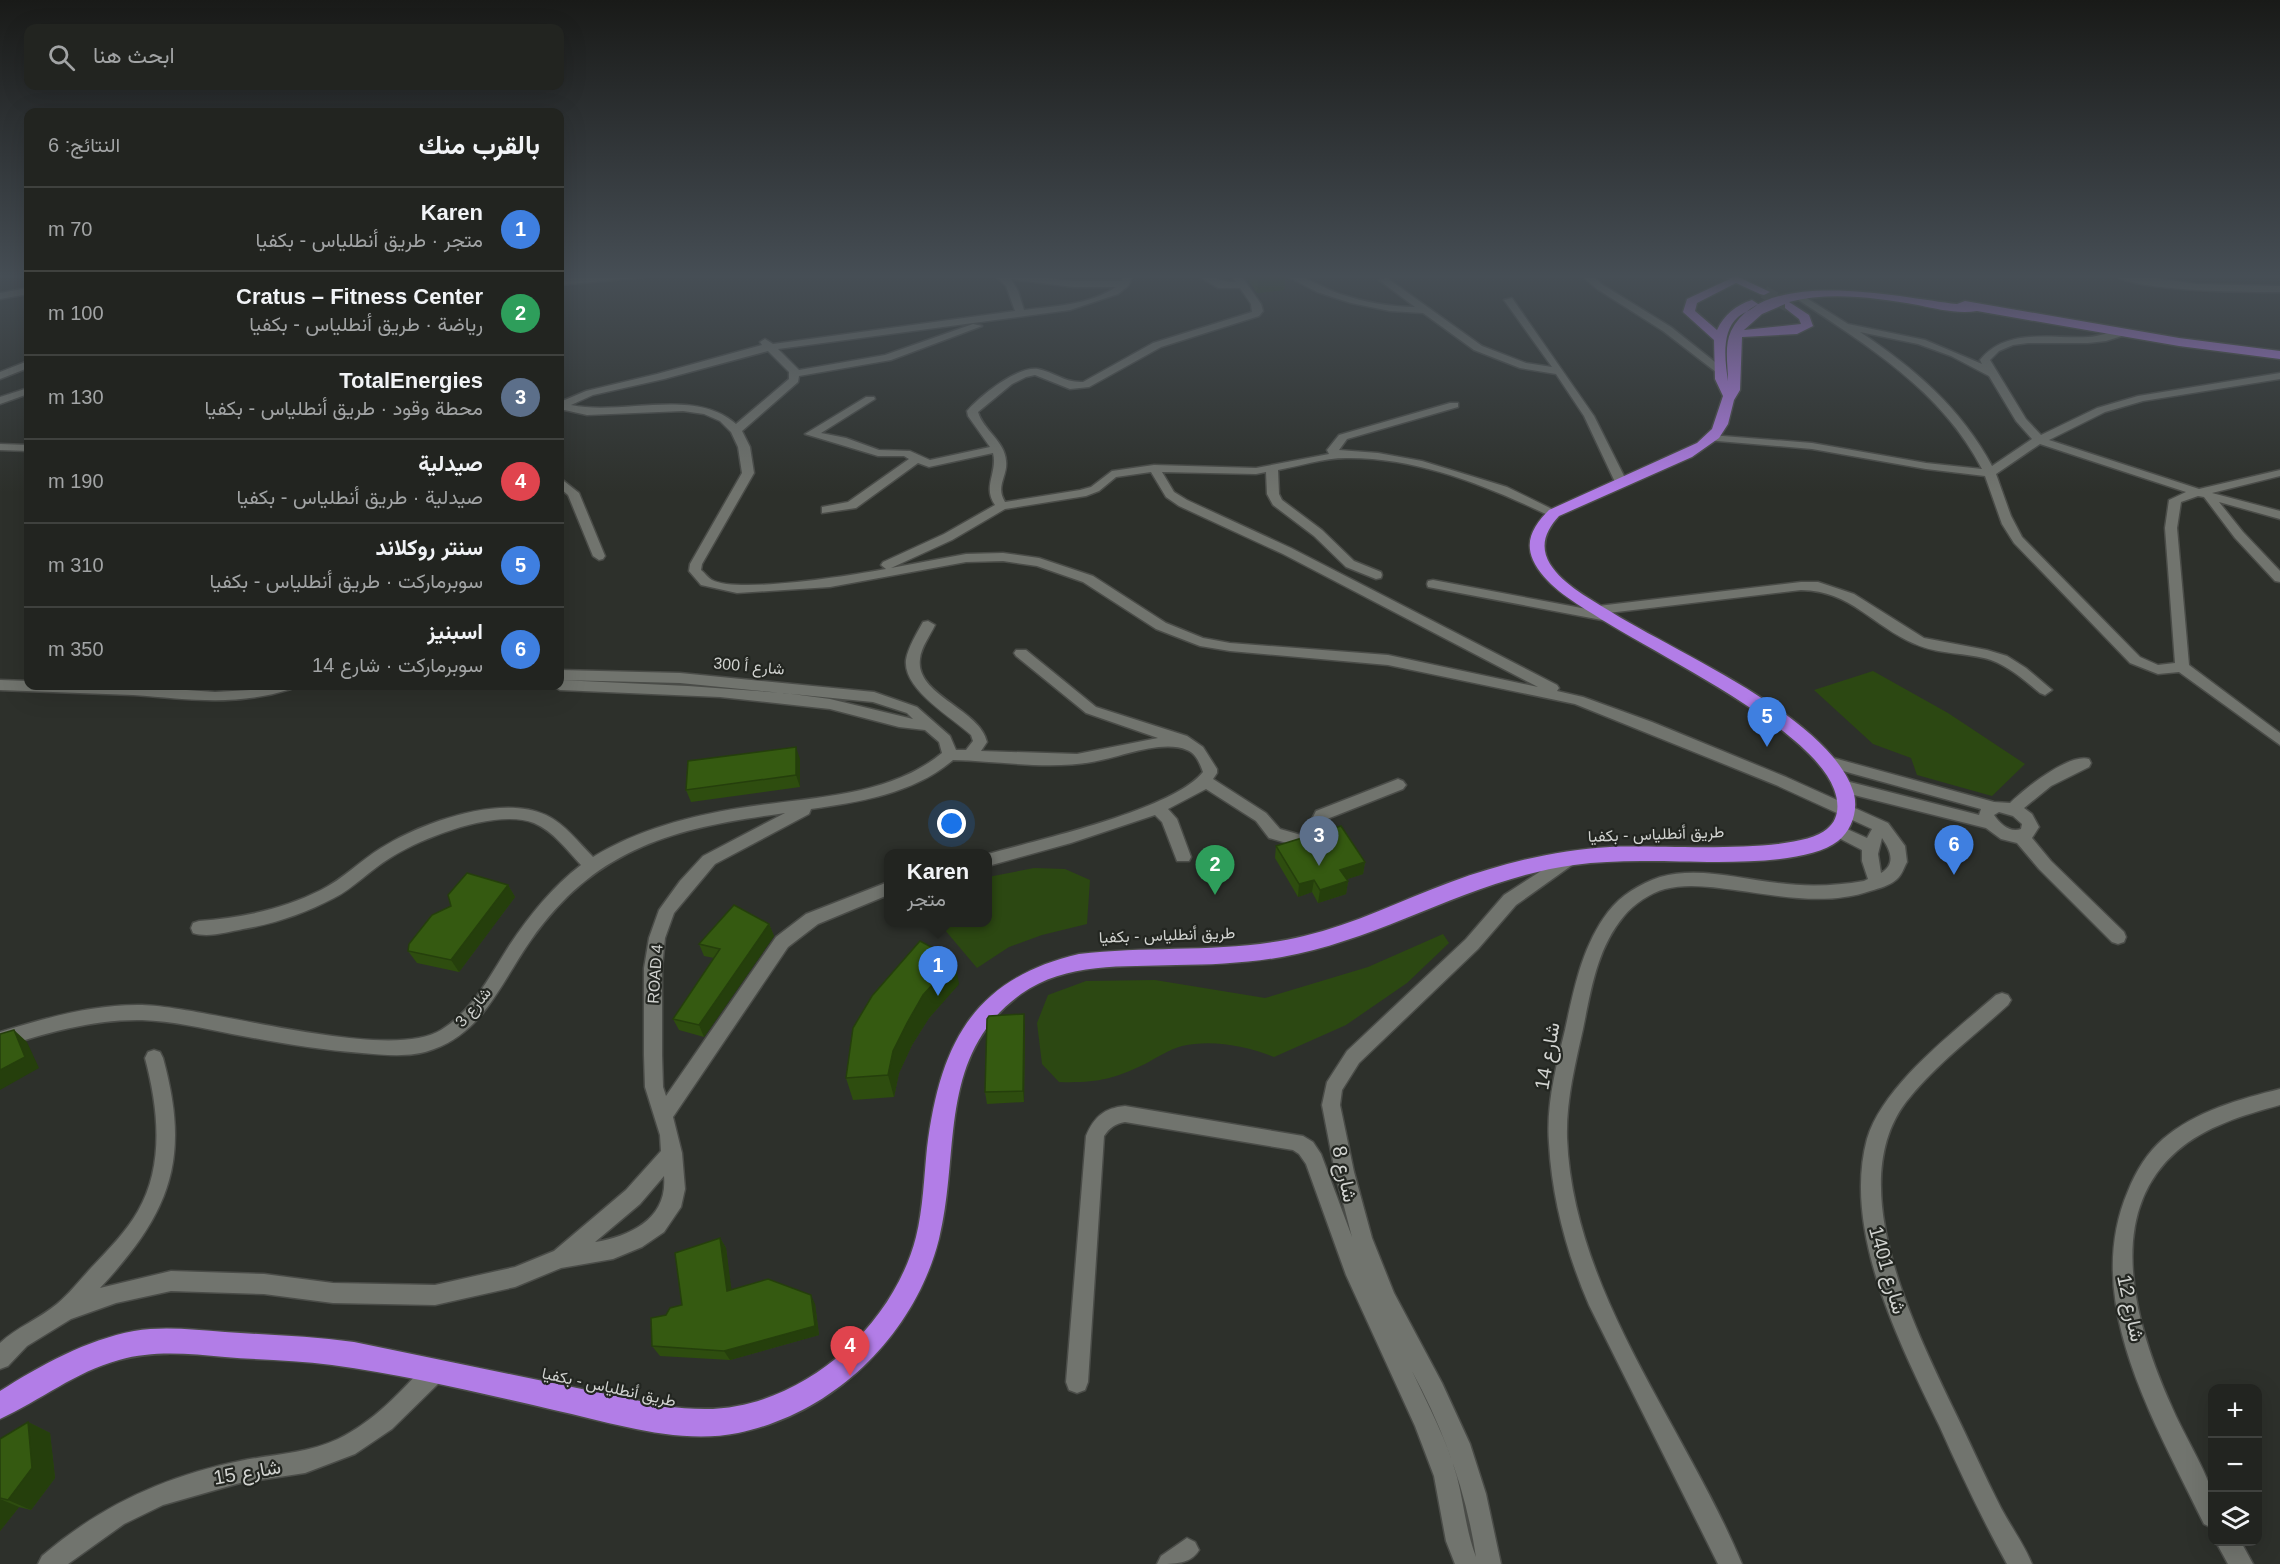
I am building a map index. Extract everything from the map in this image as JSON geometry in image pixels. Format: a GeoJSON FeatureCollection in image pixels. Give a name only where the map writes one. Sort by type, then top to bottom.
{"type":"FeatureCollection","features":[{"type":"Feature","properties":{"kind":"highway"},"geometry":{"type":"LineString","coordinates":[[1719,347],[1723,386],[1729,394]]}},
{"type":"Feature","properties":{"kind":"highway"},"geometry":{"type":"LineString","coordinates":[[1736,347],[1734,390],[1729,394],[1723,423],[1710,438],[1682,456],[1554,513],[1540,527],[1536,542],[1541,561],[1556,580],[1603,614],[1787,725],[1814,745],[1830,762],[1846,787],[1847,810],[1838,831]]}},
{"type":"Feature","properties":{"kind":"highway"},"geometry":{"type":"LineString","coordinates":[[2218,347],[2280,356]]}},
{"type":"Feature","properties":{"kind":"highway","name":"طريق أنطلياس - بكفيا"},"geometry":{"type":"LineString","coordinates":[[0,1406],[36,1382],[91,1356],[124,1345],[155,1340],[324,1351],[435,1371],[678,1423],[730,1421],[773,1408],[831,1380],[866,1350],[889,1322],[922,1259],[928,1237],[935,1195],[942,1121],[951,1076],[968,1038],[982,1017],[1013,989],[1036,976],[1089,959],[1248,952],[1300,945],[1372,923],[1482,879],[1569,859],[1642,852],[1791,851],[1822,843],[1838,831]]}},
{"type":"Feature","properties":{"kind":"street"},"geometry":{"type":"LineString","coordinates":[[564,397],[689,365],[722,351],[752,347]]}},
{"type":"Feature","properties":{"kind":"street"},"geometry":{"type":"LineString","coordinates":[[769,347],[795,375]]}},
{"type":"Feature","properties":{"kind":"street"},"geometry":{"type":"LineString","coordinates":[[736,430],[783,391],[795,375],[868,363],[921,347]]}},
{"type":"Feature","properties":{"kind":"street"},"geometry":{"type":"LineString","coordinates":[[1002,506],[996,500],[993,483],[1001,462],[997,449],[973,416],[972,411],[1012,380],[1034,372],[1070,386],[1089,383],[1153,347]]}},
{"type":"Feature","properties":{"kind":"street"},"geometry":{"type":"LineString","coordinates":[[1477,347],[1491,355],[1524,366],[1560,371]]}},
{"type":"Feature","properties":{"kind":"street"},"geometry":{"type":"LineString","coordinates":[[1543,347],[1588,416],[1622,483]]}},
{"type":"Feature","properties":{"kind":"street"},"geometry":{"type":"LineString","coordinates":[[1691,347],[1720,370]]}},
{"type":"Feature","properties":{"kind":"street"},"geometry":{"type":"LineString","coordinates":[[1873,347],[1914,377],[1942,402],[1962,426],[1990,473],[2007,523],[2018,540],[2135,660],[2142,665],[2159,669],[2181,666],[2280,740]]}},
{"type":"Feature","properties":{"kind":"street"},"geometry":{"type":"LineString","coordinates":[[1942,347],[1957,353],[1991,373]]}},
{"type":"Feature","properties":{"kind":"street"},"geometry":{"type":"LineString","coordinates":[[1999,347],[1985,360],[2022,421],[2039,440],[2204,494],[2280,515]]}},
{"type":"Feature","properties":{"kind":"street"},"geometry":{"type":"LineString","coordinates":[[0,368],[24,359]]}},
{"type":"Feature","properties":{"kind":"street"},"geometry":{"type":"LineString","coordinates":[[0,376],[24,366]]}},
{"type":"Feature","properties":{"kind":"street"},"geometry":{"type":"LineString","coordinates":[[1710,438],[1812,446],[1926,466],[1990,473],[2039,440],[2101,410],[2142,398],[2280,376]]}},
{"type":"Feature","properties":{"kind":"street"},"geometry":{"type":"LineString","coordinates":[[564,404],[602,387]]}},
{"type":"Feature","properties":{"kind":"street"},"geometry":{"type":"LineString","coordinates":[[0,401],[24,392]]}},
{"type":"Feature","properties":{"kind":"street"},"geometry":{"type":"LineString","coordinates":[[870,399],[810,434],[842,440],[878,453],[906,453],[923,464],[997,449]]}},
{"type":"Feature","properties":{"kind":"street"},"geometry":{"type":"LineString","coordinates":[[1335,455],[1333,450],[1335,445],[1343,437],[1454,405]]}},
{"type":"Feature","properties":{"kind":"street"},"geometry":{"type":"LineString","coordinates":[[564,407],[586,412],[683,408],[706,411],[724,419],[736,430],[744,447],[747,473],[696,564],[695,571],[700,578],[721,587],[737,589],[811,585],[966,558],[1021,559],[1056,566],[1088,579],[1161,626],[1200,642],[1230,647],[1388,660],[1578,700]]}},
{"type":"Feature","properties":{"kind":"street"},"geometry":{"type":"LineString","coordinates":[[0,447],[24,448]]}},
{"type":"Feature","properties":{"kind":"street"},"geometry":{"type":"LineString","coordinates":[[850,580],[926,548],[1002,506],[1082,493],[1095,489],[1112,474],[1154,468],[1248,472],[1335,455],[1370,455],[1418,464],[1510,492],[1554,513]]}},
{"type":"Feature","properties":{"kind":"street"},"geometry":{"type":"LineString","coordinates":[[826,510],[852,506],[917,459]]}},
{"type":"Feature","properties":{"kind":"street"},"geometry":{"type":"LineString","coordinates":[[1154,468],[1170,494],[1183,503],[1287,551],[1507,666],[1578,700],[1647,726],[1883,827],[1874,836],[1869,846],[1868,858],[1878,883]]}},
{"type":"Feature","properties":{"kind":"street"},"geometry":{"type":"LineString","coordinates":[[1272,469],[1273,494],[1277,502],[1314,529],[1350,564],[1376,574]]}},
{"type":"Feature","properties":{"kind":"street"},"geometry":{"type":"LineString","coordinates":[[2181,666],[2171,528],[2175,500],[2187,495],[2204,494],[2280,473]]}},
{"type":"Feature","properties":{"kind":"street"},"geometry":{"type":"LineString","coordinates":[[564,485],[573,493],[599,556]]}},
{"type":"Feature","properties":{"kind":"street"},"geometry":{"type":"LineString","coordinates":[[2204,494],[2280,578]]}},
{"type":"Feature","properties":{"kind":"street"},"geometry":{"type":"LineString","coordinates":[[1433,584],[1603,614],[1801,586],[1824,587],[1851,596],[1910,636],[1928,644],[1998,657],[2045,690]]}},
{"type":"Feature","properties":{"kind":"street"},"geometry":{"type":"LineString","coordinates":[[928,625],[912,660],[913,672],[924,688],[978,732],[980,742],[970,755]]}},
{"type":"Feature","properties":{"kind":"street"},"geometry":{"type":"LineString","coordinates":[[992,859],[1101,828],[1157,808],[1191,791],[1205,781],[1209,775],[1209,767],[1198,750],[1178,737],[1116,720],[1091,710],[1021,653]]}},
{"type":"Feature","properties":{"kind":"street"},"geometry":{"type":"LineString","coordinates":[[1503,683],[1511,675],[1507,666]]}},
{"type":"Feature","properties":{"kind":"street","name":"شارع أ 300"},"geometry":{"type":"LineString","coordinates":[[564,680],[665,689],[768,692],[844,706],[896,721],[927,725],[945,740],[950,755]]}},
{"type":"Feature","properties":{"kind":"street"},"geometry":{"type":"LineString","coordinates":[[0,685],[24,686]]}},
{"type":"Feature","properties":{"kind":"street"},"geometry":{"type":"LineString","coordinates":[[119,690],[236,698],[275,690]]}},
{"type":"Feature","properties":{"kind":"street"},"geometry":{"type":"LineString","coordinates":[[817,803],[922,777],[938,767],[950,755],[1034,760],[1078,759],[1148,745],[1188,745]]}},
{"type":"Feature","properties":{"kind":"street"},"geometry":{"type":"LineString","coordinates":[[1830,762],[1993,807],[2013,809],[2026,817],[2031,828],[2026,835],[2021,837],[2007,835],[1989,823],[1846,787]]}},
{"type":"Feature","properties":{"kind":"street"},"geometry":{"type":"LineString","coordinates":[[2013,809],[2048,778],[2084,763]]}},
{"type":"Feature","properties":{"kind":"street"},"geometry":{"type":"LineString","coordinates":[[1205,781],[1261,817],[1275,834],[1301,841],[1323,834],[1325,831],[1319,821],[1321,815],[1398,785]]}},
{"type":"Feature","properties":{"kind":"street","name":"شارع 3"},"geometry":{"type":"LineString","coordinates":[[0,1040],[79,1018],[143,1012],[324,1043],[377,1047],[433,1042],[448,1035],[469,1016],[549,905],[591,865],[630,844],[657,835],[737,814],[817,803]]}},
{"type":"Feature","properties":{"kind":"street","name":"ROAD 4"},"geometry":{"type":"LineString","coordinates":[[561,1258],[613,1249],[635,1240],[657,1225],[671,1207],[675,1189],[672,1153],[654,1087],[653,968],[657,938],[667,910],[709,860],[817,803]]}},
{"type":"Feature","properties":{"kind":"street"},"geometry":{"type":"LineString","coordinates":[[1989,823],[1986,814],[1993,807]]}},
{"type":"Feature","properties":{"kind":"street"},"geometry":{"type":"LineString","coordinates":[[1157,808],[1169,819],[1183,857]]}},
{"type":"Feature","properties":{"kind":"street"},"geometry":{"type":"LineString","coordinates":[[199,928],[239,925],[280,915],[329,894],[355,878],[383,854],[405,842],[483,817],[518,814],[533,816],[554,827],[591,865]]}},
{"type":"Feature","properties":{"kind":"street","name":"شارع 14"},"geometry":{"type":"LineString","coordinates":[[1731,1564],[1583,1268],[1565,1192],[1558,1139],[1570,1045],[1591,960],[1609,923],[1630,900],[1659,882],[1709,881],[1807,892],[1835,891],[1878,883],[1892,877],[1900,867],[1901,854],[1895,841],[1883,827]]}},
{"type":"Feature","properties":{"kind":"street"},"geometry":{"type":"LineString","coordinates":[[1838,831],[1869,846]]}},
{"type":"Feature","properties":{"kind":"street"},"geometry":{"type":"LineString","coordinates":[[2021,837],[2045,865],[2118,937]]}},
{"type":"Feature","properties":{"kind":"street","name":"شارع 8"},"geometry":{"type":"LineString","coordinates":[[1489,1564],[1476,1497],[1452,1427],[1402,1334],[1365,1247],[1354,1214],[1331,1105],[1333,1088],[1353,1057],[1472,945],[1510,900],[1569,859]]}},
{"type":"Feature","properties":{"kind":"street"},"geometry":{"type":"LineString","coordinates":[[663,1116],[782,942],[795,930],[821,914],[884,890]]}},
{"type":"Feature","properties":{"kind":"street","name":"شارع 1401"},"geometry":{"type":"LineString","coordinates":[[2002,1000],[1935,1060],[1899,1097],[1877,1139],[1872,1174],[1873,1218],[1888,1284],[1909,1339],[1994,1518],[2020,1564]]}},
{"type":"Feature","properties":{"kind":"street"},"geometry":{"type":"LineString","coordinates":[[65,1311],[132,1236],[151,1208],[163,1171],[166,1131],[165,1101],[153,1058]]}},
{"type":"Feature","properties":{"kind":"street","name":"شارع 12"},"geometry":{"type":"LineString","coordinates":[[2208,1508],[2159,1405],[2144,1366],[2125,1293],[2122,1261],[2126,1229],[2145,1177],[2158,1157],[2175,1142],[2198,1127],[2251,1105],[2280,1097]]}},
{"type":"Feature","properties":{"kind":"street"},"geometry":{"type":"LineString","coordinates":[[1077,1382],[1095,1136],[1098,1127],[1105,1119],[1125,1114],[1296,1142],[1306,1148],[1314,1160],[1348,1258],[1425,1422],[1444,1476],[1458,1541],[1467,1564]]}},
{"type":"Feature","properties":{"kind":"street"},"geometry":{"type":"LineString","coordinates":[[0,1358],[20,1339],[65,1311],[116,1293],[171,1281],[264,1284],[333,1293],[435,1296],[515,1277],[561,1258],[633,1197],[672,1153]]}},
{"type":"Feature","properties":{"kind":"street","name":"شارع 15"},"geometry":{"type":"LineString","coordinates":[[50,1564],[73,1543],[113,1516],[143,1500],[199,1481],[242,1471],[287,1466],[331,1452],[364,1437],[393,1415],[435,1371]]}},
{"type":"Feature","properties":{"kind":"street"},"geometry":{"type":"LineString","coordinates":[[2230,1546],[2241,1564]]}},
{"type":"Feature","properties":{"kind":"green space"},"geometry":{"type":"Polygon","coordinates":[[[1873,671],[1948,713],[2025,764],[1992,796],[1917,775],[1911,758],[1873,744],[1814,690],[1873,671]]]}},
{"type":"Feature","properties":{"kind":"green space"},"geometry":{"type":"Polygon","coordinates":[[[1034,868],[1065,869],[1090,880],[1087,924],[1042,935],[1009,947],[977,968],[942,927],[992,927],[992,876],[1034,868]]]}},
{"type":"Feature","properties":{"kind":"green space"},"geometry":{"type":"Polygon","coordinates":[[[1443,934],[1449,943],[1407,983],[1346,1025],[1274,1057],[1229,1045],[1193,1044],[1173,1049],[1123,1074],[1083,1082],[1059,1082],[1042,1064],[1037,1023],[1048,995],[1086,981],[1155,980],[1265,998],[1368,967],[1443,934]]]}},
{"type":"Feature","properties":{"kind":"building"},"geometry":{"type":"Polygon","coordinates":[[[796,747],[796,775],[686,790],[688,761],[796,747]]]}},
{"type":"Feature","properties":{"kind":"building"},"geometry":{"type":"Polygon","coordinates":[[[1341,826],[1365,862],[1340,870],[1348,881],[1320,890],[1314,880],[1299,884],[1276,846],[1341,826]]]}},
{"type":"Feature","properties":{"kind":"building"},"geometry":{"type":"Polygon","coordinates":[[[467,873],[508,885],[451,960],[408,951],[409,944],[432,915],[451,906],[448,895],[467,873]]]}},
{"type":"Feature","properties":{"kind":"building"},"geometry":{"type":"Polygon","coordinates":[[[734,905],[769,924],[699,1025],[673,1019],[720,949],[699,944],[734,905]]]}},
{"type":"Feature","properties":{"kind":"building"},"geometry":{"type":"Polygon","coordinates":[[[920,941],[955,960],[923,995],[893,1051],[888,1075],[846,1078],[853,1028],[872,996],[920,941]]]}},
{"type":"Feature","properties":{"kind":"building"},"geometry":{"type":"Polygon","coordinates":[[[1024,1014],[1023,1091],[985,1092],[987,1019],[989,1016],[1024,1014]]]}},
{"type":"Feature","properties":{"kind":"building"},"geometry":{"type":"Polygon","coordinates":[[[14,1030],[25,1057],[0,1070],[0,1034],[14,1030]]]}},
{"type":"Feature","properties":{"kind":"building"},"geometry":{"type":"Polygon","coordinates":[[[720,1238],[727,1291],[768,1279],[811,1295],[815,1326],[724,1351],[652,1346],[651,1318],[666,1315],[670,1308],[682,1305],[675,1253],[720,1238]]]}},
{"type":"Feature","properties":{"kind":"building"},"geometry":{"type":"Polygon","coordinates":[[[28,1422],[32,1468],[8,1500],[0,1498],[0,1439],[28,1422]]]}},
{"type":"Feature","properties":{"kind":"place","name":"سنتر روكلاند"},"geometry":{"type":"Point","coordinates":[1767,747]}},
{"type":"Feature","properties":{"kind":"place","name":"TotalEnergies"},"geometry":{"type":"Point","coordinates":[1319,866]}},
{"type":"Feature","properties":{"kind":"place","name":"اسبنيز"},"geometry":{"type":"Point","coordinates":[1954,875]}},
{"type":"Feature","properties":{"kind":"place","name":"Cratus – Fitness Center"},"geometry":{"type":"Point","coordinates":[1215,895]}},
{"type":"Feature","properties":{"kind":"place","name":"Karen"},"geometry":{"type":"Point","coordinates":[938,996]}},
{"type":"Feature","properties":{"kind":"place","name":"صيدلية"},"geometry":{"type":"Point","coordinates":[850,1376]}}]}
